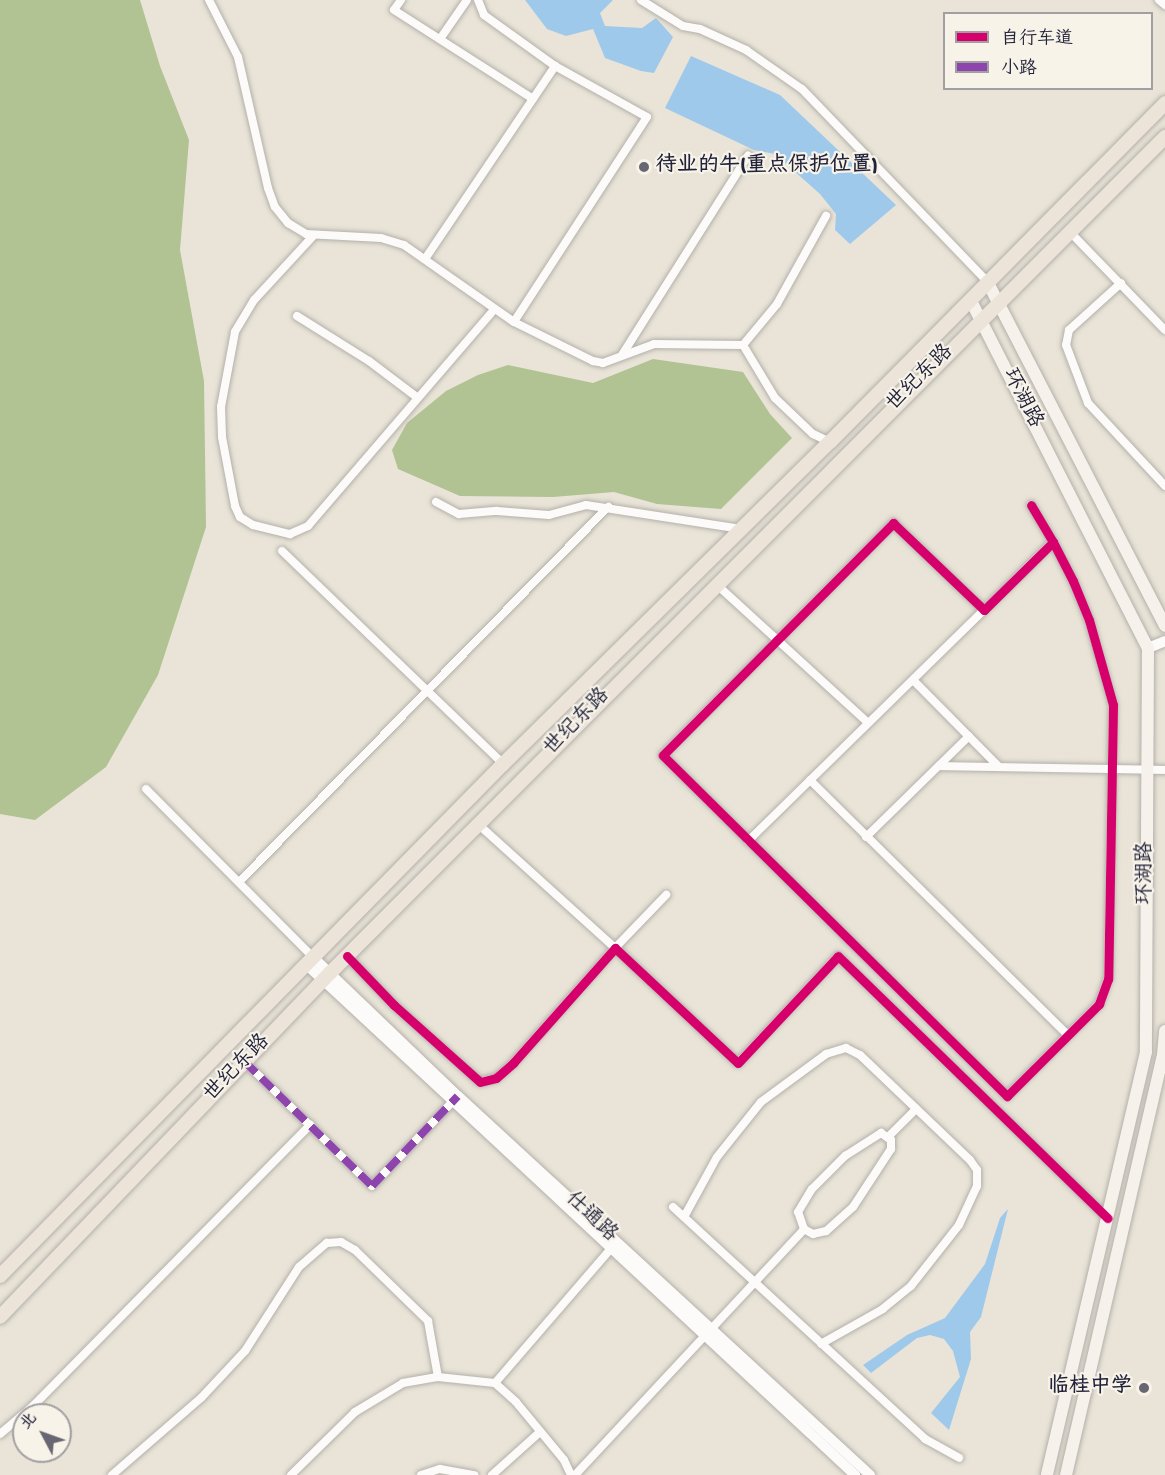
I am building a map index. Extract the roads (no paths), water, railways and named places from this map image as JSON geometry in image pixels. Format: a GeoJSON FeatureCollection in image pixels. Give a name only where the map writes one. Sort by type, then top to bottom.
{"type":"FeatureCollection","features":[{"type":"Feature","properties":{"kind":"main road","name":"世纪东路"},"geometry":{"type":"LineString","coordinates":[[0,1276],[503,764],[830,442],[1165,103]]}},
{"type":"Feature","properties":{"kind":"main road","name":"世纪东路"},"geometry":{"type":"LineString","coordinates":[[0,1317],[326,977],[998,302],[1164,141]]}},
{"type":"Feature","properties":{"kind":"main road","name":"环湖路"},"geometry":{"type":"LineString","coordinates":[[987,281],[1165,626]]}},
{"type":"Feature","properties":{"kind":"main road","name":"环湖路"},"geometry":{"type":"LineString","coordinates":[[971,301],[1148,648],[1146,1052],[1047,1475]]}},
{"type":"Feature","properties":{"kind":"main road"},"geometry":{"type":"LineString","coordinates":[[1066,1475],[1164,1055],[1165,1031]]}},
{"type":"Feature","properties":{"kind":"street"},"geometry":{"type":"LineString","coordinates":[[209,0],[238,57],[248,84],[271,199],[288,223],[314,235],[381,238],[404,245],[494,310],[593,361],[603,363],[661,344],[743,345]]}},
{"type":"Feature","properties":{"kind":"street"},"geometry":{"type":"LineString","coordinates":[[401,0],[394,10],[533,99]]}},
{"type":"Feature","properties":{"kind":"street"},"geometry":{"type":"LineString","coordinates":[[440,39],[467,0]]}},
{"type":"Feature","properties":{"kind":"street"},"geometry":{"type":"LineString","coordinates":[[478,0],[484,15],[555,66],[647,117],[514,322]]}},
{"type":"Feature","properties":{"kind":"street"},"geometry":{"type":"LineString","coordinates":[[641,0],[683,26],[700,29],[746,50],[802,89],[987,281]]}},
{"type":"Feature","properties":{"kind":"street"},"geometry":{"type":"LineString","coordinates":[[1159,0],[1165,6]]}},
{"type":"Feature","properties":{"kind":"street"},"geometry":{"type":"LineString","coordinates":[[425,260],[555,66]]}},
{"type":"Feature","properties":{"kind":"street"},"geometry":{"type":"LineString","coordinates":[[622,355],[748,156]]}},
{"type":"Feature","properties":{"kind":"street"},"geometry":{"type":"LineString","coordinates":[[743,345],[782,296],[826,216]]}},
{"type":"Feature","properties":{"kind":"street"},"geometry":{"type":"LineString","coordinates":[[1070,232],[1165,330]]}},
{"type":"Feature","properties":{"kind":"street"},"geometry":{"type":"LineString","coordinates":[[314,235],[254,300],[235,332],[221,407],[222,436],[231,490],[240,517],[267,530],[290,534],[302,531],[494,310]]}},
{"type":"Feature","properties":{"kind":"street"},"geometry":{"type":"LineString","coordinates":[[1120,283],[1069,330],[1066,345],[1088,403],[1165,486]]}},
{"type":"Feature","properties":{"kind":"street"},"geometry":{"type":"LineString","coordinates":[[297,316],[369,361],[418,398]]}},
{"type":"Feature","properties":{"kind":"street"},"geometry":{"type":"LineString","coordinates":[[743,345],[756,373],[775,398],[813,434],[830,442]]}},
{"type":"Feature","properties":{"kind":"street"},"geometry":{"type":"LineString","coordinates":[[436,502],[459,514],[497,511],[549,515],[586,505],[741,529]]}},
{"type":"Feature","properties":{"kind":"street"},"geometry":{"type":"LineString","coordinates":[[984,610],[893,523],[780,640],[663,755],[1007,1096],[1099,1004],[1108,979],[1113,705],[1103,662],[1073,581],[1031,505]]}},
{"type":"Feature","properties":{"kind":"street"},"geometry":{"type":"LineString","coordinates":[[240,881],[608,507]]}},
{"type":"Feature","properties":{"kind":"street"},"geometry":{"type":"LineString","coordinates":[[748,841],[914,681],[1053,542]]}},
{"type":"Feature","properties":{"kind":"street"},"geometry":{"type":"LineString","coordinates":[[282,551],[503,764]]}},
{"type":"Feature","properties":{"kind":"street"},"geometry":{"type":"LineString","coordinates":[[716,584],[780,640],[868,723]]}},
{"type":"Feature","properties":{"kind":"street"},"geometry":{"type":"LineString","coordinates":[[1148,648],[1165,641]]}},
{"type":"Feature","properties":{"kind":"street"},"geometry":{"type":"LineString","coordinates":[[914,681],[998,766]]}},
{"type":"Feature","properties":{"kind":"street"},"geometry":{"type":"LineString","coordinates":[[866,837],[969,736]]}},
{"type":"Feature","properties":{"kind":"street"},"geometry":{"type":"LineString","coordinates":[[939,766],[1165,770]]}},
{"type":"Feature","properties":{"kind":"street"},"geometry":{"type":"LineString","coordinates":[[810,780],[1067,1034]]}},
{"type":"Feature","properties":{"kind":"street"},"geometry":{"type":"LineString","coordinates":[[146,789],[240,881],[310,962]]}},
{"type":"Feature","properties":{"kind":"street"},"geometry":{"type":"LineString","coordinates":[[479,825],[738,1063],[838,956],[1107,1218]]}},
{"type":"Feature","properties":{"kind":"street"},"geometry":{"type":"LineString","coordinates":[[347,956],[394,1005],[480,1082],[496,1078],[513,1063],[615,948],[666,895]]}},
{"type":"Feature","properties":{"kind":"street","name":"仕通路"},"geometry":{"type":"LineString","coordinates":[[310,962],[707,1332],[855,1475]]}},
{"type":"Feature","properties":{"kind":"street"},"geometry":{"type":"LineString","coordinates":[[684,1217],[717,1157],[751,1113],[788,1080],[826,1054],[842,1048],[853,1051],[916,1109],[975,1166],[978,1179],[971,1203],[933,1260],[904,1293],[883,1310],[821,1344]]}},
{"type":"Feature","properties":{"kind":"street"},"geometry":{"type":"LineString","coordinates":[[1146,1052],[1164,1055]]}},
{"type":"Feature","properties":{"kind":"street"},"geometry":{"type":"LineString","coordinates":[[245,1062],[372,1186],[456,1099]]}},
{"type":"Feature","properties":{"kind":"street"},"geometry":{"type":"LineString","coordinates":[[888,1137],[916,1109]]}},
{"type":"Feature","properties":{"kind":"street"},"geometry":{"type":"LineString","coordinates":[[0,1434],[33,1406],[310,1125]]}},
{"type":"Feature","properties":{"kind":"street"},"geometry":{"type":"LineString","coordinates":[[875,1135],[888,1137],[891,1149],[853,1207],[826,1231],[813,1234],[804,1229],[798,1220],[800,1207],[821,1178],[875,1135]]}},
{"type":"Feature","properties":{"kind":"street"},"geometry":{"type":"LineString","coordinates":[[673,1207],[925,1439],[959,1458]]}},
{"type":"Feature","properties":{"kind":"street"},"geometry":{"type":"LineString","coordinates":[[291,1475],[364,1404],[403,1383],[438,1377],[495,1383],[507,1391],[573,1475],[804,1229]]}},
{"type":"Feature","properties":{"kind":"street"},"geometry":{"type":"LineString","coordinates":[[112,1475],[201,1398],[245,1351],[299,1267],[327,1243],[341,1242],[355,1250],[428,1321],[438,1377]]}},
{"type":"Feature","properties":{"kind":"street"},"geometry":{"type":"LineString","coordinates":[[495,1383],[614,1246]]}},
{"type":"Feature","properties":{"kind":"street","name":"仕通路"},"geometry":{"type":"LineString","coordinates":[[707,1332],[870,1475]]}},
{"type":"Feature","properties":{"kind":"street"},"geometry":{"type":"LineString","coordinates":[[492,1475],[540,1432]]}},
{"type":"Feature","properties":{"kind":"street"},"geometry":{"type":"LineString","coordinates":[[422,1475],[441,1469],[474,1475]]}},
{"type":"Feature","properties":{"kind":"water"},"geometry":{"type":"Polygon","coordinates":[[[525,0],[613,0],[600,13],[605,26],[642,28],[656,18],[673,37],[654,73],[641,71],[605,58],[593,29],[566,36],[547,29],[525,0]]]}},
{"type":"Feature","properties":{"kind":"water"},"geometry":{"type":"Polygon","coordinates":[[[691,56],[780,95],[896,205],[850,244],[835,230],[836,214],[820,194],[775,154],[754,150],[665,108],[691,56]]]}},
{"type":"Feature","properties":{"kind":"water"},"geometry":{"type":"Polygon","coordinates":[[[1008,1209],[981,1317],[970,1332],[971,1359],[949,1430],[931,1413],[960,1377],[953,1351],[944,1339],[930,1335],[917,1338],[871,1373],[863,1365],[907,1335],[945,1318],[985,1264],[1000,1218],[1008,1209]]]}},
{"type":"Feature","properties":{"kind":"place","name":"待业的牛(重点保护位置)"},"geometry":{"type":"Point","coordinates":[644,167]}},
{"type":"Feature","properties":{"kind":"place","name":"临桂中学"},"geometry":{"type":"Point","coordinates":[1144,1388]}}]}
